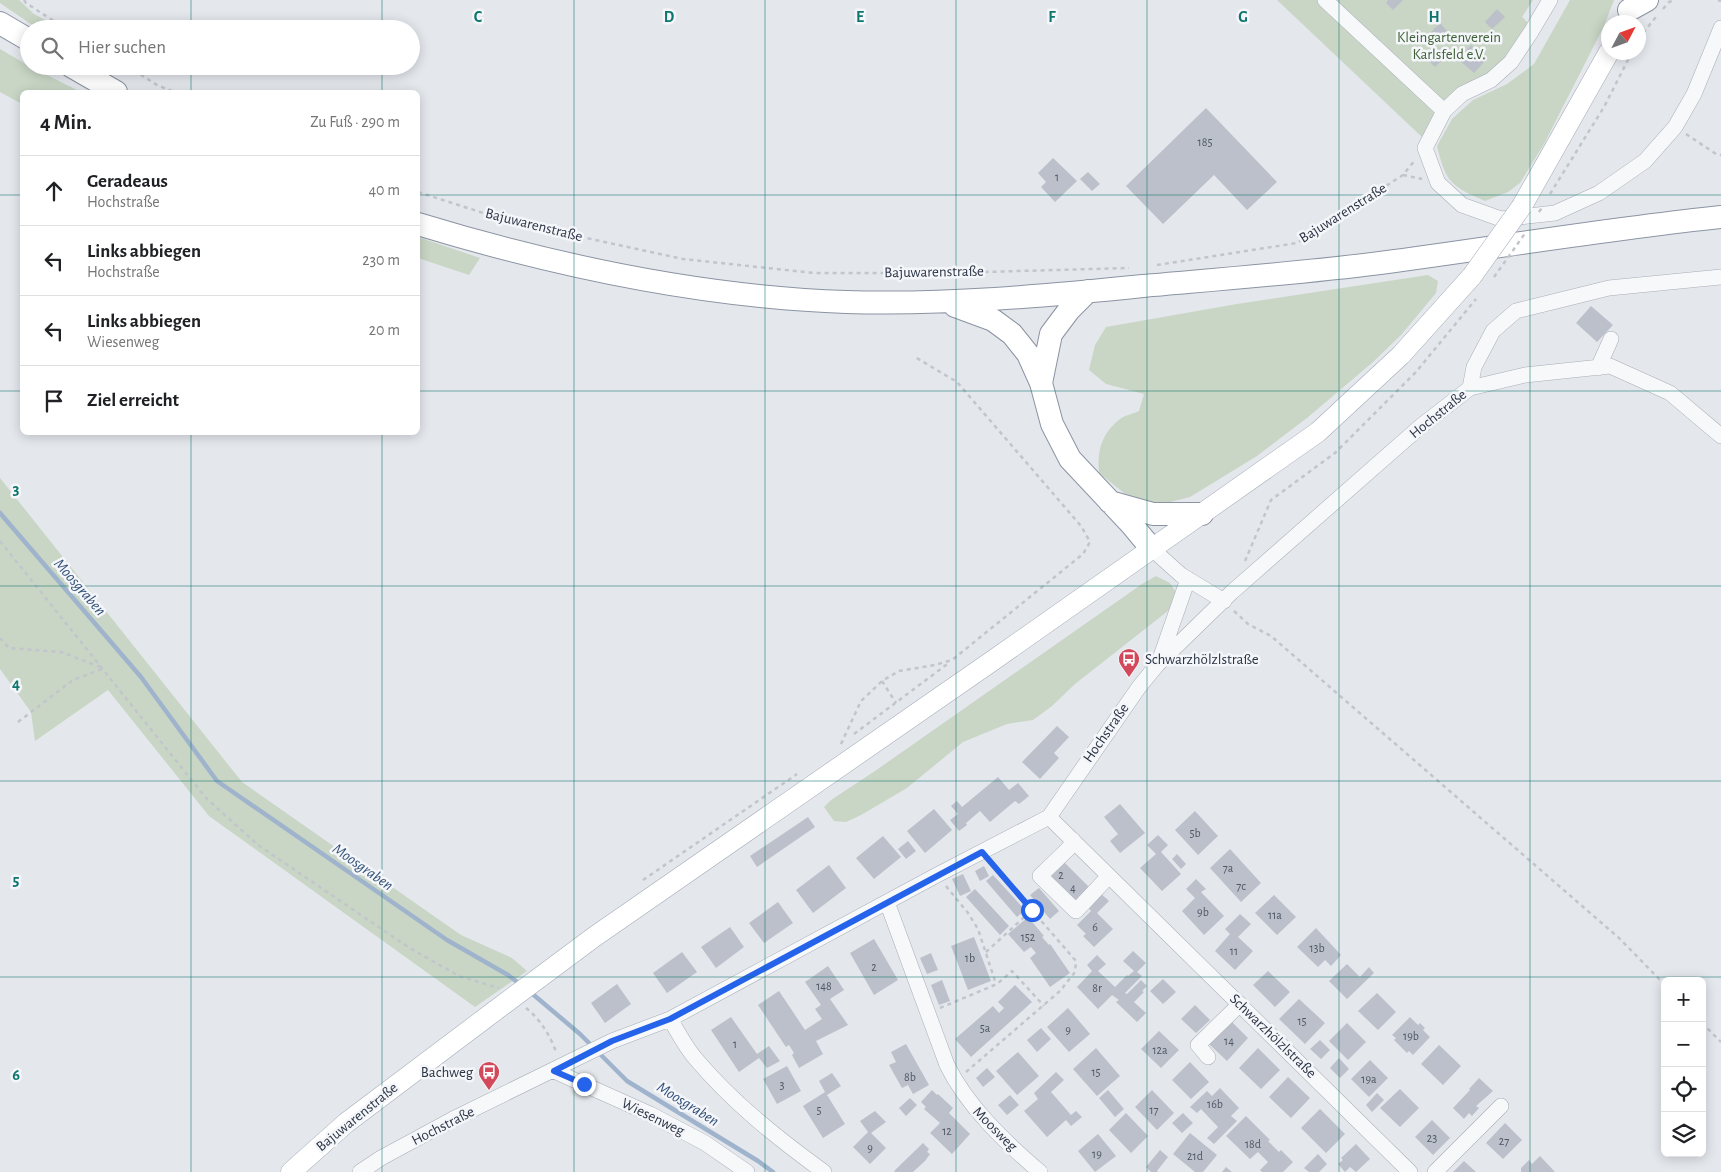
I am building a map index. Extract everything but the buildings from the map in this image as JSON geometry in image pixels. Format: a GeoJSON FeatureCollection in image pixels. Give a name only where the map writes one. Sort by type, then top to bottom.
{"type":"FeatureCollection","features":[{"type":"Feature","properties":{"kind":"highway"},"geometry":{"type":"LineString","coordinates":[[0,23],[20,35]]}},
{"type":"Feature","properties":{"kind":"highway"},"geometry":{"type":"LineString","coordinates":[[87,75],[113,90]]}},
{"type":"Feature","properties":{"kind":"highway"},"geometry":{"type":"LineString","coordinates":[[420,225],[534,257],[666,283],[732,292],[843,302],[942,302],[989,300],[1377,263],[1652,224],[1721,217]]}},
{"type":"Feature","properties":{"kind":"highway"},"geometry":{"type":"LineString","coordinates":[[1041,383],[1051,334],[1069,310],[1088,291]]}},
{"type":"Feature","properties":{"kind":"highway"},"geometry":{"type":"LineString","coordinates":[[942,302],[993,320],[1012,334],[1028,354],[1041,383],[1052,424],[1070,459],[1151,548]]}},
{"type":"Feature","properties":{"kind":"highway"},"geometry":{"type":"LineString","coordinates":[[1110,502],[1154,514],[1202,514]]}},
{"type":"Feature","properties":{"kind":"main road","name":"Bajuwarenstraße"},"geometry":{"type":"LineString","coordinates":[[291,1172],[346,1122],[602,931],[1318,432],[1401,355],[1472,276],[1522,206],[1604,60]]}},
{"type":"Feature","properties":{"kind":"street"},"geometry":{"type":"LineString","coordinates":[[1325,0],[1444,110]]}},
{"type":"Feature","properties":{"kind":"street"},"geometry":{"type":"LineString","coordinates":[[1550,0],[1512,62],[1491,80],[1462,94],[1444,110],[1425,148],[1438,183],[1462,205],[1501,219],[1555,213],[1599,193],[1645,160],[1675,127],[1694,94],[1721,28]]}},
{"type":"Feature","properties":{"kind":"street"},"geometry":{"type":"LineString","coordinates":[[1470,388],[1474,367],[1493,331],[1516,311],[1609,288],[1721,277]]}},
{"type":"Feature","properties":{"kind":"street"},"geometry":{"type":"LineString","coordinates":[[1598,368],[1611,339]]}},
{"type":"Feature","properties":{"kind":"street","name":"Hochstraße"},"geometry":{"type":"LineString","coordinates":[[360,1172],[381,1158],[556,1063],[581,1057],[612,1041],[670,1019],[1049,817],[1138,687],[1157,665],[1224,601],[1421,426],[1470,388],[1525,375],[1610,366],[1670,394],[1721,436]]}},
{"type":"Feature","properties":{"kind":"street"},"geometry":{"type":"LineString","coordinates":[[1151,548],[1188,579],[1224,601]]}},
{"type":"Feature","properties":{"kind":"street"},"geometry":{"type":"LineString","coordinates":[[1157,665],[1188,579]]}},
{"type":"Feature","properties":{"kind":"street","name":"Schwarzhölzlstraße"},"geometry":{"type":"LineString","coordinates":[[1049,817],[1410,1172]]}},
{"type":"Feature","properties":{"kind":"street"},"geometry":{"type":"LineString","coordinates":[[1073,840],[1068,848],[1040,876],[1076,911],[1109,876]]}},
{"type":"Feature","properties":{"kind":"street","name":"Moosweg"},"geometry":{"type":"LineString","coordinates":[[887,902],[955,1082],[973,1107],[1031,1169]]}},
{"type":"Feature","properties":{"kind":"street"},"geometry":{"type":"LineString","coordinates":[[1208,1056],[1198,1044],[1240,1004]]}},
{"type":"Feature","properties":{"kind":"street"},"geometry":{"type":"LineString","coordinates":[[670,1019],[694,1056],[732,1098],[784,1143],[824,1172]]}},
{"type":"Feature","properties":{"kind":"street","name":"Wiesenweg"},"geometry":{"type":"LineString","coordinates":[[556,1063],[705,1143],[747,1172]]}},
{"type":"Feature","properties":{"kind":"street"},"geometry":{"type":"LineString","coordinates":[[1435,1172],[1501,1106]]}},
{"type":"Feature","properties":{"kind":"path"},"geometry":{"type":"LineString","coordinates":[[24,0],[52,20]]}},
{"type":"Feature","properties":{"kind":"path"},"geometry":{"type":"LineString","coordinates":[[1646,29],[1669,2],[1675,0]]}},
{"type":"Feature","properties":{"kind":"path"},"geometry":{"type":"LineString","coordinates":[[1548,198],[1604,107],[1628,60]]}},
{"type":"Feature","properties":{"kind":"path"},"geometry":{"type":"LineString","coordinates":[[142,75],[169,90]]}},
{"type":"Feature","properties":{"kind":"path"},"geometry":{"type":"LineString","coordinates":[[1675,127],[1716,154],[1721,155]]}},
{"type":"Feature","properties":{"kind":"path","name":"Bajuwarenstraße"},"geometry":{"type":"LineString","coordinates":[[1153,266],[1297,243],[1404,175],[1425,148]]}},
{"type":"Feature","properties":{"kind":"path","name":"Bajuwarenstraße"},"geometry":{"type":"LineString","coordinates":[[420,193],[508,221],[683,260],[814,273],[1133,268]]}},
{"type":"Feature","properties":{"kind":"path"},"geometry":{"type":"LineString","coordinates":[[1242,567],[1270,500],[1335,453],[1416,372],[1476,299]]}},
{"type":"Feature","properties":{"kind":"path"},"geometry":{"type":"LineString","coordinates":[[915,357],[957,382],[1081,526],[1090,542],[1083,554],[952,660],[841,744],[861,701],[882,681],[899,671],[952,660]]}},
{"type":"Feature","properties":{"kind":"path"},"geometry":{"type":"LineString","coordinates":[[0,541],[206,798],[258,845],[408,947],[460,976],[501,988]]}},
{"type":"Feature","properties":{"kind":"path"},"geometry":{"type":"LineString","coordinates":[[1224,601],[1248,624],[1271,636],[1619,938],[1661,981]]}},
{"type":"Feature","properties":{"kind":"path"},"geometry":{"type":"LineString","coordinates":[[0,638],[9,648],[61,652],[103,668]]}},
{"type":"Feature","properties":{"kind":"path"},"geometry":{"type":"LineString","coordinates":[[18,722],[73,680],[103,668]]}},
{"type":"Feature","properties":{"kind":"path"},"geometry":{"type":"LineString","coordinates":[[882,681],[907,720]]}},
{"type":"Feature","properties":{"kind":"path"},"geometry":{"type":"LineString","coordinates":[[636,885],[802,771]]}},
{"type":"Feature","properties":{"kind":"path"},"geometry":{"type":"LineString","coordinates":[[955,1082],[1044,1006],[1060,991],[1075,972],[1076,961],[982,852]]}},
{"type":"Feature","properties":{"kind":"path"},"geometry":{"type":"LineString","coordinates":[[937,875],[978,929],[997,984]]}},
{"type":"Feature","properties":{"kind":"path"},"geometry":{"type":"LineString","coordinates":[[986,952],[1032,910]]}},
{"type":"Feature","properties":{"kind":"path"},"geometry":{"type":"LineString","coordinates":[[929,1013],[997,984],[1012,972],[1044,1006]]}},
{"type":"Feature","properties":{"kind":"path"},"geometry":{"type":"LineString","coordinates":[[522,1005],[534,1014],[551,1039],[556,1063]]}},
{"type":"Feature","properties":{"kind":"path"},"geometry":{"type":"LineString","coordinates":[[1706,1027],[1721,1042]]}},
{"type":"Feature","properties":{"kind":"green space"},"geometry":{"type":"Polygon","coordinates":[[[0,0],[19,0],[34,14],[45,20],[25,20],[0,3],[0,0]]]}},
{"type":"Feature","properties":{"kind":"green space"},"geometry":{"type":"Polygon","coordinates":[[[1277,0],[1317,0],[1438,113],[1424,139],[1277,0]]]}},
{"type":"Feature","properties":{"kind":"green space","name":"Kleingartenverein Karlsfeld e.V."},"geometry":{"type":"Polygon","coordinates":[[[1332,0],[1533,0],[1522,17],[1531,26],[1508,60],[1447,102],[1438,98],[1332,0]]]}},
{"type":"Feature","properties":{"kind":"green space"},"geometry":{"type":"Polygon","coordinates":[[[1570,0],[1614,0],[1608,15],[1601,15],[1601,32],[1544,144],[1520,183],[1508,192],[1485,201],[1457,187],[1452,182],[1447,176],[1437,146],[1452,119],[1473,100],[1507,84],[1534,64],[1570,0]]]}},
{"type":"Feature","properties":{"kind":"green space"},"geometry":{"type":"Polygon","coordinates":[[[0,49],[20,61],[20,75],[47,75],[77,90],[20,90],[20,103],[0,92],[0,49]]]}},
{"type":"Feature","properties":{"kind":"green space"},"geometry":{"type":"Polygon","coordinates":[[[420,238],[480,258],[469,275],[420,259],[420,238]]]}},
{"type":"Feature","properties":{"kind":"green space"},"geometry":{"type":"Polygon","coordinates":[[[1428,275],[1438,281],[1436,293],[1401,335],[1373,362],[1307,418],[1257,456],[1190,497],[1155,506],[1129,497],[1099,473],[1099,457],[1104,437],[1124,416],[1139,411],[1144,394],[1106,384],[1089,370],[1095,345],[1106,327],[1237,304],[1428,275]]]}},
{"type":"Feature","properties":{"kind":"green space"},"geometry":{"type":"Polygon","coordinates":[[[0,478],[242,782],[461,935],[512,958],[527,971],[475,1007],[209,816],[108,690],[35,741],[31,712],[0,669],[0,478]]]}},
{"type":"Feature","properties":{"kind":"green space"},"geometry":{"type":"Polygon","coordinates":[[[1156,576],[1170,583],[1177,594],[1173,607],[1075,684],[1052,706],[1033,720],[1007,724],[963,742],[907,788],[846,822],[834,821],[824,807],[831,800],[1156,576]]]}},
{"type":"Feature","properties":{"kind":"waterway","name":"Moosgraben"},"geometry":{"type":"LineString","coordinates":[[0,513],[141,677],[217,781],[447,940],[508,975],[521,985]]}},
{"type":"Feature","properties":{"kind":"waterway","name":"Moosgraben"},"geometry":{"type":"LineString","coordinates":[[529,991],[580,1034],[627,1081],[773,1172]]}},
{"type":"Feature","properties":{"kind":"place","name":"Schwarzhölzlstraße"},"geometry":{"type":"Point","coordinates":[1129,678]}},
{"type":"Feature","properties":{"kind":"place","name":"Bachweg"},"geometry":{"type":"Point","coordinates":[489,1091]}},
{"type":"Feature","properties":{"kind":"route"},"geometry":{"type":"LineString","coordinates":[[584,1084],[554,1071],[612,1041],[670,1019],[982,852],[1032,910]]}}]}
